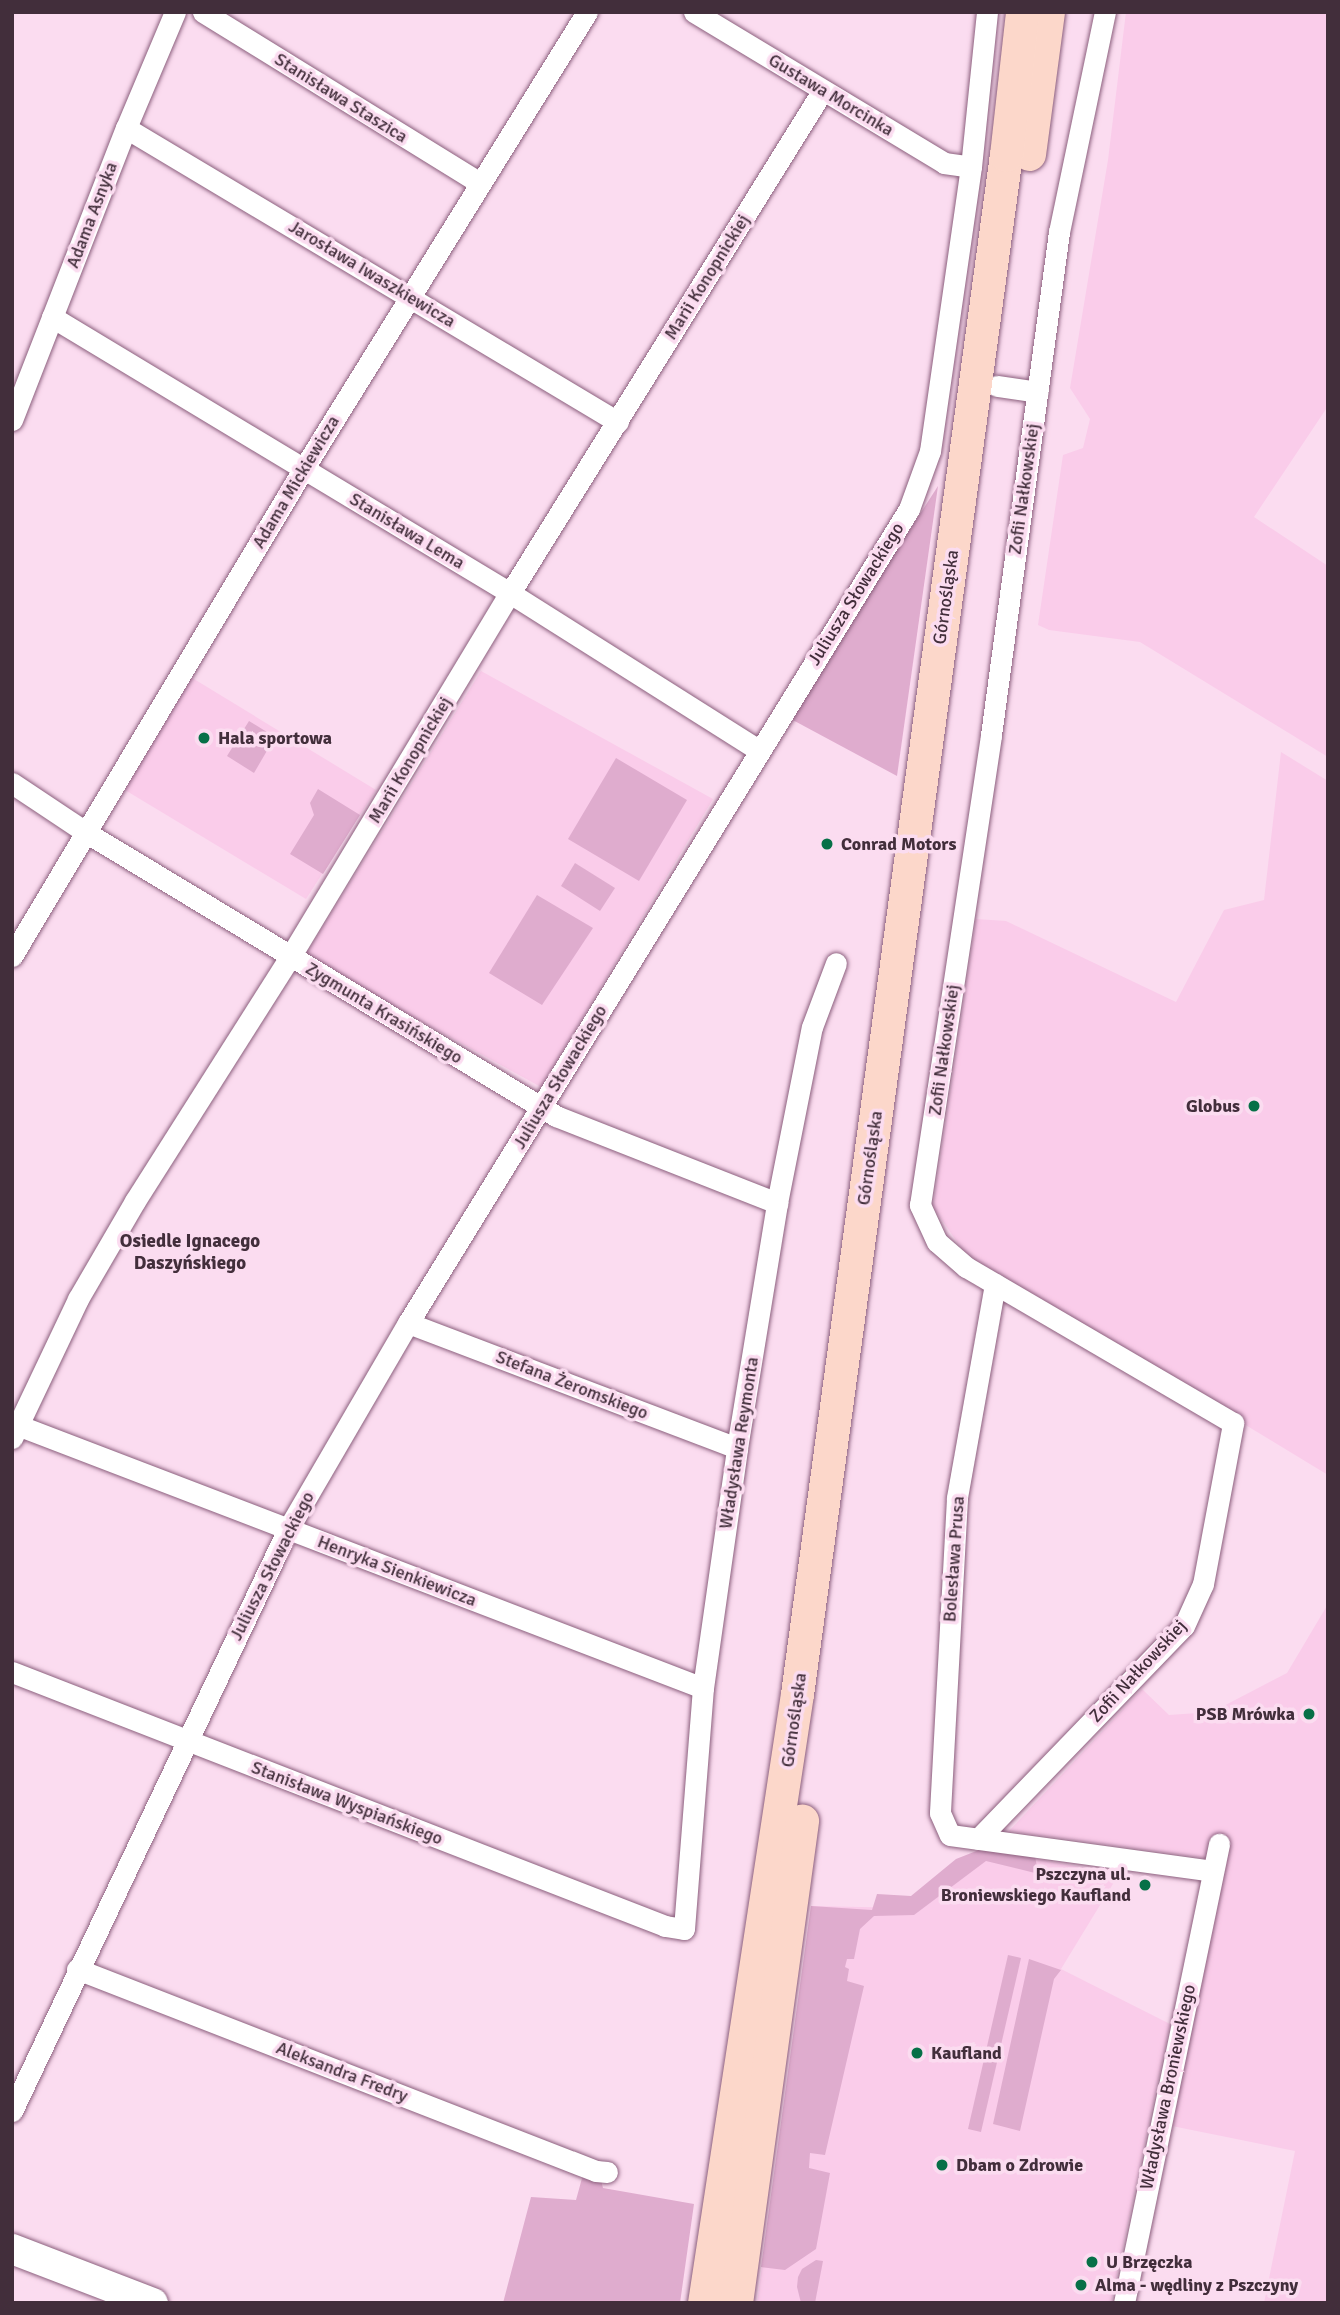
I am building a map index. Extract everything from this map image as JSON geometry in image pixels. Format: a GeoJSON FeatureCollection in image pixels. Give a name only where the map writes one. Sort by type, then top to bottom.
{"type":"FeatureCollection","features":[{"type":"Feature","properties":{"kind":"main road","name":"Górnośląska"},"geometry":{"type":"LineString","coordinates":[[704,2303],[797,1694],[1006,155],[1022,12]]}},
{"type":"Feature","properties":{"kind":"main road","name":"Górnośląska"},"geometry":{"type":"LineString","coordinates":[[736,2303],[1048,12]]}},
{"type":"Feature","properties":{"kind":"main road"},"geometry":{"type":"LineString","coordinates":[[12,2249],[102,2294],[153,2303]]}},
{"type":"Feature","properties":{"kind":"street","name":"Adama Asnyka"},"geometry":{"type":"LineString","coordinates":[[12,420],[21,374],[52,317],[175,12]]}},
{"type":"Feature","properties":{"kind":"street","name":"Stanisława Staszica"},"geometry":{"type":"LineString","coordinates":[[203,12],[480,183]]}},
{"type":"Feature","properties":{"kind":"street","name":"Adama Mickiewicza"},"geometry":{"type":"LineString","coordinates":[[12,956],[304,468],[587,12]]}},
{"type":"Feature","properties":{"kind":"street","name":"Gustawa Morcinka"},"geometry":{"type":"LineString","coordinates":[[694,12],[944,163],[971,167]]}},
{"type":"Feature","properties":{"kind":"street","name":"Juliusza Słowackiego"},"geometry":{"type":"LineString","coordinates":[[12,2111],[288,1529],[408,1323],[909,509],[926,461],[971,167],[987,12]]}},
{"type":"Feature","properties":{"kind":"street","name":"Zofii Nałkowskiej"},"geometry":{"type":"LineString","coordinates":[[978,1839],[1184,1626],[1203,1584],[1233,1423],[966,1267],[937,1242],[920,1205],[993,723],[1059,232],[1105,12]]}},
{"type":"Feature","properties":{"kind":"street","name":"Marii Konopnickiej"},"geometry":{"type":"LineString","coordinates":[[14,1429],[84,1289],[135,1201],[290,957],[510,593],[823,90]]}},
{"type":"Feature","properties":{"kind":"street","name":"Jarosława Iwaszkiewicza"},"geometry":{"type":"LineString","coordinates":[[126,128],[618,422]]}},
{"type":"Feature","properties":{"kind":"street","name":"Stanisława Lema"},"geometry":{"type":"LineString","coordinates":[[52,317],[510,593],[758,751]]}},
{"type":"Feature","properties":{"kind":"street"},"geometry":{"type":"LineString","coordinates":[[997,386],[1038,392]]}},
{"type":"Feature","properties":{"kind":"street","name":"Zygmunta Krasińskiego"},"geometry":{"type":"LineString","coordinates":[[12,783],[87,833],[542,1108],[777,1203]]}},
{"type":"Feature","properties":{"kind":"street","name":"Władysława Reymonta"},"geometry":{"type":"LineString","coordinates":[[684,1929],[704,1688],[737,1448],[777,1203],[812,1027],[836,963]]}},
{"type":"Feature","properties":{"kind":"street","name":"Bolesława Prusa"},"geometry":{"type":"LineString","coordinates":[[978,1839],[950,1835],[940,1813],[957,1498],[996,1284]]}},
{"type":"Feature","properties":{"kind":"street","name":"Stefana Żeromskiego"},"geometry":{"type":"LineString","coordinates":[[408,1323],[737,1448]]}},
{"type":"Feature","properties":{"kind":"street","name":"Henryka Sienkiewicza"},"geometry":{"type":"LineString","coordinates":[[14,1429],[288,1529],[704,1688]]}},
{"type":"Feature","properties":{"kind":"street","name":"Stanisława Wyspiańskiego"},"geometry":{"type":"LineString","coordinates":[[12,1672],[665,1926],[684,1929]]}},
{"type":"Feature","properties":{"kind":"street"},"geometry":{"type":"LineString","coordinates":[[978,1839],[1213,1871]]}},
{"type":"Feature","properties":{"kind":"street","name":"Władysława Broniewskiego"},"geometry":{"type":"LineString","coordinates":[[1124,2303],[1219,1844]]}},
{"type":"Feature","properties":{"kind":"street","name":"Aleksandra Fredry"},"geometry":{"type":"LineString","coordinates":[[78,1969],[596,2171],[607,2172]]}},
{"type":"Feature","properties":{"kind":"shaded area"},"geometry":{"type":"Polygon","coordinates":[[[1126,12],[1328,12],[1328,406],[1254,517],[1328,566],[1328,757],[1140,642],[1049,630],[1038,625],[1063,455],[1083,448],[1090,419],[1070,388],[1108,160],[1126,12]]]}},
{"type":"Feature","properties":{"kind":"shaded area"},"geometry":{"type":"Polygon","coordinates":[[[938,486],[897,776],[789,718],[938,486]]]}},
{"type":"Feature","properties":{"kind":"shaded area"},"geometry":{"type":"Polygon","coordinates":[[[481,671],[713,799],[541,1087],[304,957],[481,671]]]}},
{"type":"Feature","properties":{"kind":"shaded area"},"geometry":{"type":"Polygon","coordinates":[[[189,676],[376,790],[306,899],[125,790],[189,676]]]}},
{"type":"Feature","properties":{"kind":"shaded area"},"geometry":{"type":"Polygon","coordinates":[[[249,721],[275,737],[254,773],[227,756],[249,721]]]}},
{"type":"Feature","properties":{"kind":"shaded area"},"geometry":{"type":"Polygon","coordinates":[[[1281,752],[1328,781],[1328,1475],[966,1255],[933,1207],[976,919],[1006,921],[1176,1002],[1224,910],[1264,900],[1281,752]]]}},
{"type":"Feature","properties":{"kind":"shaded area"},"geometry":{"type":"Polygon","coordinates":[[[616,758],[687,800],[639,881],[568,839],[616,758]]]}},
{"type":"Feature","properties":{"kind":"shaded area"},"geometry":{"type":"Polygon","coordinates":[[[318,789],[360,815],[323,874],[290,854],[314,815],[310,803],[318,789]]]}},
{"type":"Feature","properties":{"kind":"shaded area"},"geometry":{"type":"Polygon","coordinates":[[[575,863],[615,888],[600,911],[561,886],[575,863]]]}},
{"type":"Feature","properties":{"kind":"shaded area"},"geometry":{"type":"Polygon","coordinates":[[[537,895],[593,928],[542,1005],[489,973],[537,895]]]}},
{"type":"Feature","properties":{"kind":"shaded area"},"geometry":{"type":"Polygon","coordinates":[[[1328,1604],[1328,2303],[1264,2303],[1295,2151],[1172,2126],[1226,1861],[1009,1831],[1142,1689],[1169,1715],[1212,1712],[1287,1673],[1328,1604]]]}},
{"type":"Feature","properties":{"kind":"shaded area"},"geometry":{"type":"Polygon","coordinates":[[[984,1848],[1035,1856],[1035,1873],[986,1861],[914,1915],[874,1916],[860,1929],[854,1959],[847,1959],[845,1967],[849,1969],[847,1981],[864,1986],[825,2155],[810,2153],[809,2168],[830,2173],[816,2249],[785,2270],[761,2267],[811,1906],[872,1910],[877,1894],[911,1896],[956,1859],[984,1848]]]}},
{"type":"Feature","properties":{"kind":"shaded area"},"geometry":{"type":"Polygon","coordinates":[[[987,1850],[1119,1874],[1061,1969],[1170,2024],[1111,2303],[757,2303],[811,1906],[913,1908],[987,1850]]]}},
{"type":"Feature","properties":{"kind":"shaded area"},"geometry":{"type":"Polygon","coordinates":[[[1008,1955],[1021,1958],[981,2132],[968,2129],[1008,1955]]]}},
{"type":"Feature","properties":{"kind":"shaded area"},"geometry":{"type":"Polygon","coordinates":[[[1029,1959],[1061,1970],[1054,1979],[1020,2131],[993,2124],[1029,1959]]]}},
{"type":"Feature","properties":{"kind":"shaded area"},"geometry":{"type":"Polygon","coordinates":[[[584,2171],[601,2180],[603,2188],[694,2204],[680,2303],[503,2303],[531,2197],[576,2200],[584,2171]]]}},
{"type":"Feature","properties":{"kind":"shaded area"},"geometry":{"type":"Polygon","coordinates":[[[816,2260],[823,2261],[815,2303],[801,2303],[797,2287],[798,2277],[802,2269],[816,2260]]]}},
{"type":"Feature","properties":{"kind":"place","name":"Hala sportowa"},"geometry":{"type":"Point","coordinates":[204,738]}},
{"type":"Feature","properties":{"kind":"place","name":"Conrad Motors"},"geometry":{"type":"Point","coordinates":[827,844]}},
{"type":"Feature","properties":{"kind":"place","name":"Globus"},"geometry":{"type":"Point","coordinates":[1254,1106]}},
{"type":"Feature","properties":{"kind":"place","name":"PSB Mrówka"},"geometry":{"type":"Point","coordinates":[1309,1714]}},
{"type":"Feature","properties":{"kind":"place","name":"Pszczyna ul. Broniewskiego Kaufland"},"geometry":{"type":"Point","coordinates":[1145,1885]}},
{"type":"Feature","properties":{"kind":"place","name":"Kaufland"},"geometry":{"type":"Point","coordinates":[917,2053]}},
{"type":"Feature","properties":{"kind":"place","name":"Dbam o Zdrowie"},"geometry":{"type":"Point","coordinates":[942,2165]}},
{"type":"Feature","properties":{"kind":"place","name":"U Brzęczka"},"geometry":{"type":"Point","coordinates":[1092,2262]}},
{"type":"Feature","properties":{"kind":"place","name":"Alma - wędliny z Pszczyny"},"geometry":{"type":"Point","coordinates":[1081,2285]}},
{"type":"Feature","properties":{"kind":"district","name":"Osiedle Ignacego Daszyńskiego"},"geometry":{"type":"Point","coordinates":[190,1253]}}]}
